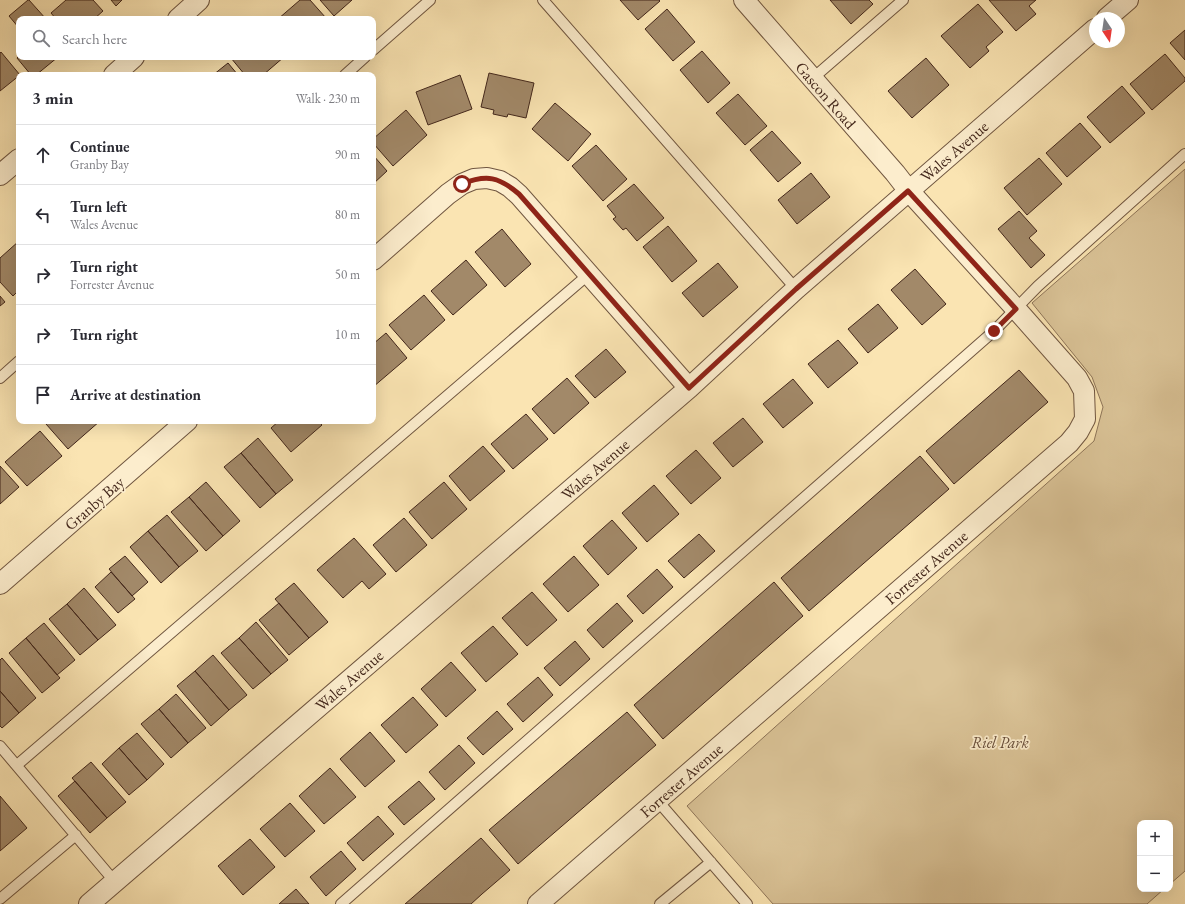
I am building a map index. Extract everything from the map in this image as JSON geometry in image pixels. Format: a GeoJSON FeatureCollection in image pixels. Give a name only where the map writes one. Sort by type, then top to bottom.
{"type":"FeatureCollection","features":[{"type":"Feature","properties":{"kind":"street"},"geometry":{"type":"LineString","coordinates":[[181,16],[199,0]]}},
{"type":"Feature","properties":{"kind":"street","name":"Gascon Road"},"geometry":{"type":"LineString","coordinates":[[744,0],[889,167],[908,191]]}},
{"type":"Feature","properties":{"kind":"street"},"geometry":{"type":"LineString","coordinates":[[1114,12],[1128,0]]}},
{"type":"Feature","properties":{"kind":"street","name":"Wales Avenue"},"geometry":{"type":"LineString","coordinates":[[90,904],[689,388],[796,289],[1089,34]]}},
{"type":"Feature","properties":{"kind":"street"},"geometry":{"type":"LineString","coordinates":[[117,72],[131,60]]}},
{"type":"Feature","properties":{"kind":"street"},"geometry":{"type":"LineString","coordinates":[[0,175],[16,161]]}},
{"type":"Feature","properties":{"kind":"street"},"geometry":{"type":"LineString","coordinates":[[376,257],[448,194],[462,184],[474,179],[487,178],[500,180],[519,194],[689,388]]}},
{"type":"Feature","properties":{"kind":"street","name":"Forrester Avenue"},"geometry":{"type":"LineString","coordinates":[[538,904],[1069,443],[1078,432],[1085,419],[1084,391],[1077,378],[908,191]]}},
{"type":"Feature","properties":{"kind":"street","name":"Granby Bay"},"geometry":{"type":"LineString","coordinates":[[0,584],[185,424]]}},
{"type":"Feature","properties":{"kind":"lane"},"geometry":{"type":"LineString","coordinates":[[376,47],[430,0]]}},
{"type":"Feature","properties":{"kind":"lane"},"geometry":{"type":"LineString","coordinates":[[543,0],[796,289]]}},
{"type":"Feature","properties":{"kind":"lane"},"geometry":{"type":"LineString","coordinates":[[812,79],[902,0]]}},
{"type":"Feature","properties":{"kind":"lane"},"geometry":{"type":"LineString","coordinates":[[348,72],[362,60]]}},
{"type":"Feature","properties":{"kind":"lane"},"geometry":{"type":"LineString","coordinates":[[341,904],[988,336],[1038,286],[1185,154]]}},
{"type":"Feature","properties":{"kind":"lane"},"geometry":{"type":"LineString","coordinates":[[16,765],[589,274]]}},
{"type":"Feature","properties":{"kind":"lane"},"geometry":{"type":"LineString","coordinates":[[0,378],[16,364]]}},
{"type":"Feature","properties":{"kind":"lane"},"geometry":{"type":"LineString","coordinates":[[0,746],[115,882]]}},
{"type":"Feature","properties":{"kind":"lane"},"geometry":{"type":"LineString","coordinates":[[657,800],[747,904]]}},
{"type":"Feature","properties":{"kind":"lane"},"geometry":{"type":"LineString","coordinates":[[0,899],[76,835]]}},
{"type":"Feature","properties":{"kind":"lane"},"geometry":{"type":"LineString","coordinates":[[660,904],[711,862]]}},
{"type":"Feature","properties":{"kind":"green space","name":"Riel Park"},"geometry":{"type":"Polygon","coordinates":[[[1185,169],[1185,871],[1173,881],[1173,820],[1137,820],[1137,892],[1161,892],[1147,904],[773,904],[687,806],[1094,441],[1103,407],[1092,377],[1032,303],[1185,169]]]}},
{"type":"Feature","properties":{"kind":"building"},"geometry":{"type":"Polygon","coordinates":[[[29,0],[43,16],[16,16],[16,24],[9,16],[29,0]]]}},
{"type":"Feature","properties":{"kind":"building"},"geometry":{"type":"Polygon","coordinates":[[[66,0],[93,0],[103,11],[97,16],[54,16],[51,13],[66,0]]]}},
{"type":"Feature","properties":{"kind":"building"},"geometry":{"type":"Polygon","coordinates":[[[111,0],[122,0],[116,6],[111,0]]]}},
{"type":"Feature","properties":{"kind":"building"},"geometry":{"type":"Polygon","coordinates":[[[300,0],[310,0],[324,16],[281,16],[300,0]]]}},
{"type":"Feature","properties":{"kind":"building"},"geometry":{"type":"Polygon","coordinates":[[[320,0],[352,0],[334,16],[320,0]]]}},
{"type":"Feature","properties":{"kind":"building"},"geometry":{"type":"Polygon","coordinates":[[[620,0],[659,0],[660,1],[638,20],[620,0]]]}},
{"type":"Feature","properties":{"kind":"building"},"geometry":{"type":"Polygon","coordinates":[[[830,0],[869,0],[873,4],[851,24],[830,0]]]}},
{"type":"Feature","properties":{"kind":"building"},"geometry":{"type":"Polygon","coordinates":[[[989,0],[1036,0],[1029,6],[1036,14],[1016,31],[989,0]]]}},
{"type":"Feature","properties":{"kind":"building"},"geometry":{"type":"Polygon","coordinates":[[[978,4],[1003,32],[986,47],[989,51],[970,68],[941,36],[978,4]]]}},
{"type":"Feature","properties":{"kind":"building"},"geometry":{"type":"Polygon","coordinates":[[[667,9],[695,42],[673,61],[645,29],[667,9]]]}},
{"type":"Feature","properties":{"kind":"building"},"geometry":{"type":"Polygon","coordinates":[[[1185,30],[1185,60],[1170,43],[1185,30]]]}},
{"type":"Feature","properties":{"kind":"building"},"geometry":{"type":"Polygon","coordinates":[[[702,51],[730,83],[708,103],[680,70],[702,51]]]}},
{"type":"Feature","properties":{"kind":"building"},"geometry":{"type":"Polygon","coordinates":[[[1,52],[18,72],[16,72],[16,78],[0,91],[1,52]]]}},
{"type":"Feature","properties":{"kind":"building"},"geometry":{"type":"Polygon","coordinates":[[[1165,54],[1185,78],[1185,81],[1152,110],[1130,84],[1165,54]]]}},
{"type":"Feature","properties":{"kind":"building"},"geometry":{"type":"Polygon","coordinates":[[[926,58],[949,85],[912,118],[888,91],[926,58]]]}},
{"type":"Feature","properties":{"kind":"building"},"geometry":{"type":"Polygon","coordinates":[[[19,60],[54,60],[40,72],[29,72],[19,60]]]}},
{"type":"Feature","properties":{"kind":"building"},"geometry":{"type":"Polygon","coordinates":[[[233,60],[280,60],[266,72],[243,72],[233,60]]]}},
{"type":"Feature","properties":{"kind":"building"},"geometry":{"type":"Polygon","coordinates":[[[228,63],[236,72],[217,72],[228,63]]]}},
{"type":"Feature","properties":{"kind":"building"},"geometry":{"type":"Polygon","coordinates":[[[489,73],[534,83],[526,118],[508,114],[507,117],[493,114],[494,110],[481,107],[489,73]]]}},
{"type":"Feature","properties":{"kind":"building"},"geometry":{"type":"Polygon","coordinates":[[[460,75],[472,109],[428,125],[416,92],[460,75]]]}},
{"type":"Feature","properties":{"kind":"building"},"geometry":{"type":"Polygon","coordinates":[[[1122,86],[1145,113],[1110,143],[1087,117],[1122,86]]]}},
{"type":"Feature","properties":{"kind":"building"},"geometry":{"type":"Polygon","coordinates":[[[738,94],[767,126],[745,145],[716,113],[738,94]]]}},
{"type":"Feature","properties":{"kind":"building"},"geometry":{"type":"Polygon","coordinates":[[[555,103],[591,134],[568,161],[532,129],[555,103]]]}},
{"type":"Feature","properties":{"kind":"building"},"geometry":{"type":"Polygon","coordinates":[[[406,110],[427,135],[393,166],[376,146],[376,136],[406,110]]]}},
{"type":"Feature","properties":{"kind":"building"},"geometry":{"type":"Polygon","coordinates":[[[1080,123],[1101,147],[1067,177],[1046,153],[1080,123]]]}},
{"type":"Feature","properties":{"kind":"building"},"geometry":{"type":"Polygon","coordinates":[[[772,131],[801,163],[778,182],[750,150],[772,131]]]}},
{"type":"Feature","properties":{"kind":"building"},"geometry":{"type":"Polygon","coordinates":[[[596,145],[627,179],[603,201],[572,166],[596,145]]]}},
{"type":"Feature","properties":{"kind":"building"},"geometry":{"type":"Polygon","coordinates":[[[376,158],[387,171],[376,181],[376,158]]]}},
{"type":"Feature","properties":{"kind":"building"},"geometry":{"type":"Polygon","coordinates":[[[1039,158],[1062,184],[1027,215],[1004,188],[1039,158]]]}},
{"type":"Feature","properties":{"kind":"building"},"geometry":{"type":"Polygon","coordinates":[[[811,173],[830,197],[797,224],[778,200],[811,173]]]}},
{"type":"Feature","properties":{"kind":"building"},"geometry":{"type":"Polygon","coordinates":[[[634,184],[664,218],[637,241],[626,228],[623,230],[613,219],[616,217],[607,206],[634,184]]]}},
{"type":"Feature","properties":{"kind":"building"},"geometry":{"type":"Polygon","coordinates":[[[1019,211],[1037,231],[1029,238],[1045,255],[1031,268],[998,229],[1019,211]]]}},
{"type":"Feature","properties":{"kind":"building"},"geometry":{"type":"Polygon","coordinates":[[[668,226],[697,261],[672,282],[643,247],[668,226]]]}},
{"type":"Feature","properties":{"kind":"building"},"geometry":{"type":"Polygon","coordinates":[[[502,229],[531,264],[505,287],[475,252],[502,229]]]}},
{"type":"Feature","properties":{"kind":"building"},"geometry":{"type":"Polygon","coordinates":[[[16,244],[16,293],[13,296],[0,282],[0,258],[16,244]]]}},
{"type":"Feature","properties":{"kind":"building"},"geometry":{"type":"Polygon","coordinates":[[[466,260],[487,285],[453,315],[431,291],[466,260]]]}},
{"type":"Feature","properties":{"kind":"building"},"geometry":{"type":"Polygon","coordinates":[[[718,263],[738,287],[703,317],[682,293],[718,263]]]}},
{"type":"Feature","properties":{"kind":"building"},"geometry":{"type":"Polygon","coordinates":[[[915,269],[946,304],[922,325],[891,290],[915,269]]]}},
{"type":"Feature","properties":{"kind":"building"},"geometry":{"type":"Polygon","coordinates":[[[424,295],[445,320],[411,350],[389,325],[424,295]]]}},
{"type":"Feature","properties":{"kind":"building"},"geometry":{"type":"Polygon","coordinates":[[[0,296],[5,302],[0,306],[0,296]]]}},
{"type":"Feature","properties":{"kind":"building"},"geometry":{"type":"Polygon","coordinates":[[[878,304],[898,328],[868,353],[848,329],[878,304]]]}},
{"type":"Feature","properties":{"kind":"building"},"geometry":{"type":"Polygon","coordinates":[[[386,333],[407,358],[376,384],[376,341],[386,333]]]}},
{"type":"Feature","properties":{"kind":"building"},"geometry":{"type":"Polygon","coordinates":[[[838,340],[858,363],[828,388],[808,364],[838,340]]]}},
{"type":"Feature","properties":{"kind":"building"},"geometry":{"type":"Polygon","coordinates":[[[606,349],[626,372],[595,398],[575,376],[606,349]]]}},
{"type":"Feature","properties":{"kind":"building"},"geometry":{"type":"Polygon","coordinates":[[[1019,370],[1048,402],[954,484],[926,451],[1019,370]]]}},
{"type":"Feature","properties":{"kind":"building"},"geometry":{"type":"Polygon","coordinates":[[[567,378],[589,403],[554,434],[532,409],[567,378]]]}},
{"type":"Feature","properties":{"kind":"building"},"geometry":{"type":"Polygon","coordinates":[[[793,379],[813,403],[783,428],[763,404],[793,379]]]}},
{"type":"Feature","properties":{"kind":"building"},"geometry":{"type":"Polygon","coordinates":[[[526,414],[548,439],[513,469],[491,444],[526,414]]]}},
{"type":"Feature","properties":{"kind":"building"},"geometry":{"type":"Polygon","coordinates":[[[743,418],[763,442],[733,467],[713,443],[743,418]]]}},
{"type":"Feature","properties":{"kind":"building"},"geometry":{"type":"Polygon","coordinates":[[[46,424],[97,424],[68,449],[46,424]]]}},
{"type":"Feature","properties":{"kind":"building"},"geometry":{"type":"Polygon","coordinates":[[[276,424],[322,425],[291,452],[271,428],[276,424]]]}},
{"type":"Feature","properties":{"kind":"building"},"geometry":{"type":"Polygon","coordinates":[[[40,431],[62,456],[27,486],[5,462],[40,431]]]}},
{"type":"Feature","properties":{"kind":"building"},"geometry":{"type":"Polygon","coordinates":[[[258,438],[293,480],[276,494],[241,453],[258,438]]]}},
{"type":"Feature","properties":{"kind":"building"},"geometry":{"type":"Polygon","coordinates":[[[483,446],[505,471],[470,501],[449,476],[483,446]]]}},
{"type":"Feature","properties":{"kind":"building"},"geometry":{"type":"Polygon","coordinates":[[[696,450],[721,478],[691,504],[666,476],[696,450]]]}},
{"type":"Feature","properties":{"kind":"building"},"geometry":{"type":"Polygon","coordinates":[[[241,453],[276,494],[260,508],[224,467],[241,453]]]}},
{"type":"Feature","properties":{"kind":"building"},"geometry":{"type":"Polygon","coordinates":[[[920,456],[949,489],[809,611],[781,578],[920,456]]]}},
{"type":"Feature","properties":{"kind":"building"},"geometry":{"type":"Polygon","coordinates":[[[0,466],[19,487],[0,504],[0,466]]]}},
{"type":"Feature","properties":{"kind":"building"},"geometry":{"type":"Polygon","coordinates":[[[206,482],[240,521],[223,536],[189,497],[206,482]]]}},
{"type":"Feature","properties":{"kind":"building"},"geometry":{"type":"Polygon","coordinates":[[[444,482],[467,509],[432,539],[409,512],[444,482]]]}},
{"type":"Feature","properties":{"kind":"building"},"geometry":{"type":"Polygon","coordinates":[[[654,485],[679,514],[647,542],[622,513],[654,485]]]}},
{"type":"Feature","properties":{"kind":"building"},"geometry":{"type":"Polygon","coordinates":[[[189,497],[223,536],[206,551],[171,512],[189,497]]]}},
{"type":"Feature","properties":{"kind":"building"},"geometry":{"type":"Polygon","coordinates":[[[167,515],[198,551],[179,567],[148,531],[167,515]]]}},
{"type":"Feature","properties":{"kind":"building"},"geometry":{"type":"Polygon","coordinates":[[[404,518],[427,545],[396,572],[373,545],[404,518]]]}},
{"type":"Feature","properties":{"kind":"building"},"geometry":{"type":"Polygon","coordinates":[[[612,520],[637,548],[608,575],[583,546],[612,520]]]}},
{"type":"Feature","properties":{"kind":"building"},"geometry":{"type":"Polygon","coordinates":[[[148,531],[179,567],[161,583],[130,547],[148,531]]]}},
{"type":"Feature","properties":{"kind":"building"},"geometry":{"type":"Polygon","coordinates":[[[699,534],[715,551],[684,578],[668,561],[699,534]]]}},
{"type":"Feature","properties":{"kind":"building"},"geometry":{"type":"Polygon","coordinates":[[[354,538],[386,574],[369,589],[362,581],[343,598],[317,570],[354,538]]]}},
{"type":"Feature","properties":{"kind":"building"},"geometry":{"type":"Polygon","coordinates":[[[125,556],[148,582],[132,596],[109,569],[125,556]]]}},
{"type":"Feature","properties":{"kind":"building"},"geometry":{"type":"Polygon","coordinates":[[[574,556],[599,585],[568,612],[543,584],[574,556]]]}},
{"type":"Feature","properties":{"kind":"building"},"geometry":{"type":"Polygon","coordinates":[[[657,569],[673,587],[643,614],[627,596],[657,569]]]}},
{"type":"Feature","properties":{"kind":"building"},"geometry":{"type":"Polygon","coordinates":[[[111,572],[135,599],[118,613],[95,587],[111,572]]]}},
{"type":"Feature","properties":{"kind":"building"},"geometry":{"type":"Polygon","coordinates":[[[774,582],[803,616],[663,739],[634,705],[774,582]]]}},
{"type":"Feature","properties":{"kind":"building"},"geometry":{"type":"Polygon","coordinates":[[[294,583],[328,622],[309,638],[275,599],[294,583]]]}},
{"type":"Feature","properties":{"kind":"building"},"geometry":{"type":"Polygon","coordinates":[[[84,588],[116,625],[98,640],[67,604],[84,588]]]}},
{"type":"Feature","properties":{"kind":"building"},"geometry":{"type":"Polygon","coordinates":[[[532,592],[557,620],[527,646],[502,618],[532,592]]]}},
{"type":"Feature","properties":{"kind":"building"},"geometry":{"type":"Polygon","coordinates":[[[279,603],[309,638],[289,655],[259,620],[279,603]]]}},
{"type":"Feature","properties":{"kind":"building"},"geometry":{"type":"Polygon","coordinates":[[[617,603],[633,621],[603,648],[587,630],[617,603]]]}},
{"type":"Feature","properties":{"kind":"building"},"geometry":{"type":"Polygon","coordinates":[[[67,604],[98,640],[80,655],[49,619],[67,604]]]}},
{"type":"Feature","properties":{"kind":"building"},"geometry":{"type":"Polygon","coordinates":[[[256,622],[288,660],[271,674],[239,638],[256,622]]]}},
{"type":"Feature","properties":{"kind":"building"},"geometry":{"type":"Polygon","coordinates":[[[44,623],[75,660],[57,675],[26,638],[44,623]]]}},
{"type":"Feature","properties":{"kind":"building"},"geometry":{"type":"Polygon","coordinates":[[[493,626],[518,654],[486,682],[461,653],[493,626]]]}},
{"type":"Feature","properties":{"kind":"building"},"geometry":{"type":"Polygon","coordinates":[[[26,638],[60,678],[42,693],[9,653],[26,638]]]}},
{"type":"Feature","properties":{"kind":"building"},"geometry":{"type":"Polygon","coordinates":[[[239,638],[271,674],[253,689],[221,653],[239,638]]]}},
{"type":"Feature","properties":{"kind":"building"},"geometry":{"type":"Polygon","coordinates":[[[575,641],[590,659],[560,686],[544,668],[575,641]]]}},
{"type":"Feature","properties":{"kind":"building"},"geometry":{"type":"Polygon","coordinates":[[[213,655],[247,695],[229,710],[195,671],[213,655]]]}},
{"type":"Feature","properties":{"kind":"building"},"geometry":{"type":"Polygon","coordinates":[[[2,658],[36,698],[19,713],[0,691],[0,660],[2,658]]]}},
{"type":"Feature","properties":{"kind":"building"},"geometry":{"type":"Polygon","coordinates":[[[451,662],[476,690],[446,717],[421,689],[451,662]]]}},
{"type":"Feature","properties":{"kind":"building"},"geometry":{"type":"Polygon","coordinates":[[[195,671],[229,710],[211,726],[177,686],[195,671]]]}},
{"type":"Feature","properties":{"kind":"building"},"geometry":{"type":"Polygon","coordinates":[[[538,677],[553,695],[523,722],[507,704],[538,677]]]}},
{"type":"Feature","properties":{"kind":"building"},"geometry":{"type":"Polygon","coordinates":[[[0,691],[19,713],[2,728],[0,726],[0,691]]]}},
{"type":"Feature","properties":{"kind":"building"},"geometry":{"type":"Polygon","coordinates":[[[176,694],[206,728],[188,743],[159,709],[176,694]]]}},
{"type":"Feature","properties":{"kind":"building"},"geometry":{"type":"Polygon","coordinates":[[[413,697],[438,725],[406,753],[381,725],[413,697]]]}},
{"type":"Feature","properties":{"kind":"building"},"geometry":{"type":"Polygon","coordinates":[[[159,709],[188,743],[171,758],[141,724],[159,709]]]}},
{"type":"Feature","properties":{"kind":"building"},"geometry":{"type":"Polygon","coordinates":[[[497,711],[513,729],[483,755],[467,738],[497,711]]]}},
{"type":"Feature","properties":{"kind":"building"},"geometry":{"type":"Polygon","coordinates":[[[627,712],[656,745],[518,864],[489,830],[627,712]]]}},
{"type":"Feature","properties":{"kind":"building"},"geometry":{"type":"Polygon","coordinates":[[[370,732],[395,761],[365,787],[340,759],[370,732]]]}},
{"type":"Feature","properties":{"kind":"building"},"geometry":{"type":"Polygon","coordinates":[[[137,733],[164,764],[147,780],[119,748],[137,733]]]}},
{"type":"Feature","properties":{"kind":"building"},"geometry":{"type":"Polygon","coordinates":[[[459,745],[475,763],[445,790],[429,772],[459,745]]]}},
{"type":"Feature","properties":{"kind":"building"},"geometry":{"type":"Polygon","coordinates":[[[119,748],[147,780],[129,795],[102,764],[119,748]]]}},
{"type":"Feature","properties":{"kind":"building"},"geometry":{"type":"Polygon","coordinates":[[[91,762],[126,802],[107,818],[72,778],[91,762]]]}},
{"type":"Feature","properties":{"kind":"building"},"geometry":{"type":"Polygon","coordinates":[[[330,768],[356,797],[324,824],[299,796],[330,768]]]}},
{"type":"Feature","properties":{"kind":"building"},"geometry":{"type":"Polygon","coordinates":[[[75,781],[107,818],[90,833],[58,796],[75,781]]]}},
{"type":"Feature","properties":{"kind":"building"},"geometry":{"type":"Polygon","coordinates":[[[419,781],[435,799],[404,825],[388,807],[419,781]]]}},
{"type":"Feature","properties":{"kind":"building"},"geometry":{"type":"Polygon","coordinates":[[[0,796],[27,828],[0,851],[0,796]]]}},
{"type":"Feature","properties":{"kind":"building"},"geometry":{"type":"Polygon","coordinates":[[[290,803],[315,831],[285,857],[260,829],[290,803]]]}},
{"type":"Feature","properties":{"kind":"building"},"geometry":{"type":"Polygon","coordinates":[[[378,816],[394,834],[363,861],[347,843],[378,816]]]}},
{"type":"Feature","properties":{"kind":"building"},"geometry":{"type":"Polygon","coordinates":[[[481,838],[510,870],[471,904],[405,904],[481,838]]]}},
{"type":"Feature","properties":{"kind":"building"},"geometry":{"type":"Polygon","coordinates":[[[250,839],[275,867],[243,895],[218,866],[250,839]]]}},
{"type":"Feature","properties":{"kind":"building"},"geometry":{"type":"Polygon","coordinates":[[[341,851],[356,869],[326,896],[310,877],[341,851]]]}},
{"type":"Feature","properties":{"kind":"building"},"geometry":{"type":"Polygon","coordinates":[[[296,889],[309,904],[279,904],[296,889]]]}},
{"type":"Feature","properties":{"kind":"route"},"geometry":{"type":"LineString","coordinates":[[462,184],[474,179],[487,178],[500,180],[519,194],[689,388],[796,289],[908,191],[1016,309],[994,331]]}}]}
